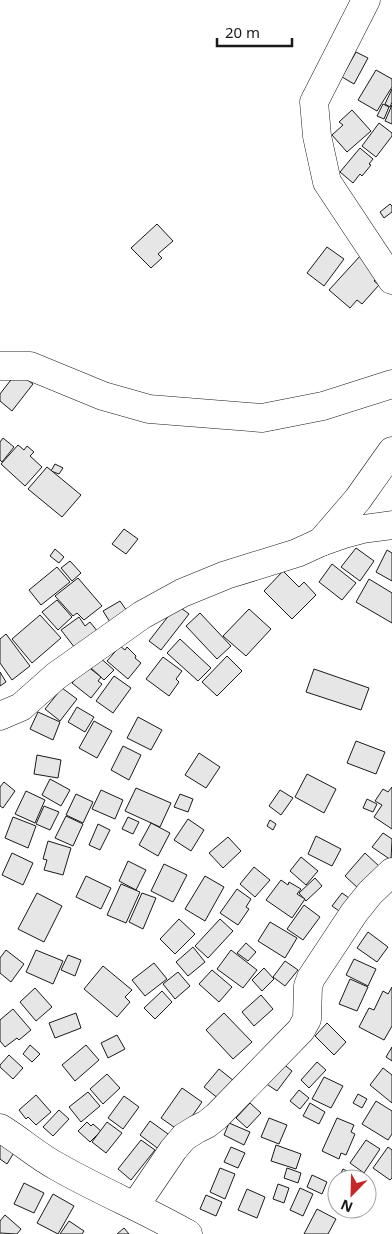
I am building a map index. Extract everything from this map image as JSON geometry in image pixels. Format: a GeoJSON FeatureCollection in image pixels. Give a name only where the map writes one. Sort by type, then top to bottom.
{"type":"FeatureCollection","features":[{"type":"Feature","properties":{"kind":"street"},"geometry":{"type":"LineString","coordinates":[[366,0],[314,102],[317,136],[327,182],[392,280]]}},
{"type":"Feature","properties":{"kind":"street"},"geometry":{"type":"LineString","coordinates":[[0,366],[30,366],[103,396],[150,409],[262,418],[324,406],[392,384]]}},
{"type":"Feature","properties":{"kind":"street"},"geometry":{"type":"LineString","coordinates":[[321,542],[358,499],[392,451]]}},
{"type":"Feature","properties":{"kind":"street"},"geometry":{"type":"LineString","coordinates":[[0,716],[21,707],[56,676],[142,615],[179,595],[226,575],[297,553],[344,534],[392,525]]}},
{"type":"Feature","properties":{"kind":"street"},"geometry":{"type":"LineString","coordinates":[[363,529],[392,545]]}},
{"type":"Feature","properties":{"kind":"street"},"geometry":{"type":"LineString","coordinates":[[135,1206],[184,1137],[217,1116],[301,1030],[306,1019],[308,986],[311,978],[354,913],[370,893],[392,872]]}},
{"type":"Feature","properties":{"kind":"street"},"geometry":{"type":"LineString","coordinates":[[0,1128],[57,1167],[188,1234]]}},
{"type":"Feature","properties":{"kind":"building"},"geometry":{"type":"Polygon","coordinates":[[[356,52],[368,58],[354,84],[342,77],[356,52]]]}},
{"type":"Feature","properties":{"kind":"building"},"geometry":{"type":"Polygon","coordinates":[[[376,70],[392,79],[392,87],[377,111],[358,100],[376,70]]]}},
{"type":"Feature","properties":{"kind":"building"},"geometry":{"type":"Polygon","coordinates":[[[392,89],[392,102],[390,107],[385,104],[392,89]]]}},
{"type":"Feature","properties":{"kind":"building"},"geometry":{"type":"Polygon","coordinates":[[[383,104],[389,107],[384,119],[377,116],[383,104]]]}},
{"type":"Feature","properties":{"kind":"building"},"geometry":{"type":"Polygon","coordinates":[[[392,105],[392,124],[385,121],[392,105]]]}},
{"type":"Feature","properties":{"kind":"building"},"geometry":{"type":"Polygon","coordinates":[[[352,110],[371,131],[347,152],[332,135],[343,125],[339,122],[352,110]]]}},
{"type":"Feature","properties":{"kind":"building"},"geometry":{"type":"Polygon","coordinates":[[[379,123],[392,133],[392,136],[376,157],[362,146],[379,123]]]}},
{"type":"Feature","properties":{"kind":"building"},"geometry":{"type":"Polygon","coordinates":[[[360,148],[373,159],[369,164],[371,165],[362,176],[360,174],[353,183],[340,172],[360,148]]]}},
{"type":"Feature","properties":{"kind":"building"},"geometry":{"type":"Polygon","coordinates":[[[390,204],[392,212],[384,218],[380,212],[390,204]]]}},
{"type":"Feature","properties":{"kind":"building"},"geometry":{"type":"Polygon","coordinates":[[[157,224],[173,241],[158,254],[162,258],[151,268],[131,248],[157,224]]]}},
{"type":"Feature","properties":{"kind":"building"},"geometry":{"type":"Polygon","coordinates":[[[327,247],[344,259],[324,286],[307,273],[327,247]]]}},
{"type":"Feature","properties":{"kind":"building"},"geometry":{"type":"Polygon","coordinates":[[[361,255],[382,273],[374,281],[379,285],[362,304],[357,300],[350,308],[329,290],[361,255]]]}},
{"type":"Feature","properties":{"kind":"building"},"geometry":{"type":"Polygon","coordinates":[[[17,372],[33,384],[12,411],[0,401],[0,394],[17,372]]]}},
{"type":"Feature","properties":{"kind":"building"},"geometry":{"type":"Polygon","coordinates":[[[3,438],[14,447],[2,462],[0,460],[0,442],[3,438]]]}},
{"type":"Feature","properties":{"kind":"building"},"geometry":{"type":"Polygon","coordinates":[[[18,445],[24,450],[27,446],[34,452],[30,456],[42,467],[25,486],[1,464],[18,445]]]}},
{"type":"Feature","properties":{"kind":"building"},"geometry":{"type":"Polygon","coordinates":[[[55,464],[63,468],[59,474],[51,471],[55,464]]]}},
{"type":"Feature","properties":{"kind":"building"},"geometry":{"type":"Polygon","coordinates":[[[47,467],[81,495],[62,517],[28,489],[47,467]]]}},
{"type":"Feature","properties":{"kind":"building"},"geometry":{"type":"Polygon","coordinates":[[[124,529],[138,539],[126,554],[112,544],[124,529]]]}},
{"type":"Feature","properties":{"kind":"building"},"geometry":{"type":"Polygon","coordinates":[[[356,548],[374,561],[360,581],[341,567],[356,548]]]}},
{"type":"Feature","properties":{"kind":"building"},"geometry":{"type":"Polygon","coordinates":[[[55,549],[64,557],[59,563],[50,556],[55,549]]]}},
{"type":"Feature","properties":{"kind":"building"},"geometry":{"type":"Polygon","coordinates":[[[387,550],[392,553],[392,581],[376,572],[387,550]]]}},
{"type":"Feature","properties":{"kind":"building"},"geometry":{"type":"Polygon","coordinates":[[[70,561],[81,573],[72,581],[61,568],[70,561]]]}},
{"type":"Feature","properties":{"kind":"building"},"geometry":{"type":"Polygon","coordinates":[[[332,564],[356,583],[342,600],[319,582],[332,564]]]}},
{"type":"Feature","properties":{"kind":"building"},"geometry":{"type":"Polygon","coordinates":[[[57,567],[70,582],[41,605],[29,590],[57,567]]]}},
{"type":"Feature","properties":{"kind":"building"},"geometry":{"type":"Polygon","coordinates":[[[283,571],[299,587],[304,582],[316,595],[292,619],[264,591],[283,571]]]}},
{"type":"Feature","properties":{"kind":"building"},"geometry":{"type":"Polygon","coordinates":[[[78,578],[102,606],[84,620],[77,613],[73,616],[55,596],[78,578]]]}},
{"type":"Feature","properties":{"kind":"building"},"geometry":{"type":"Polygon","coordinates":[[[369,579],[392,593],[392,623],[356,602],[369,579]]]}},
{"type":"Feature","properties":{"kind":"building"},"geometry":{"type":"Polygon","coordinates":[[[57,600],[72,617],[58,630],[42,612],[57,600]]]}},
{"type":"Feature","properties":{"kind":"building"},"geometry":{"type":"Polygon","coordinates":[[[120,601],[127,611],[110,622],[103,611],[120,601]]]}},
{"type":"Feature","properties":{"kind":"building"},"geometry":{"type":"Polygon","coordinates":[[[177,605],[189,614],[161,650],[149,641],[177,605]]]}},
{"type":"Feature","properties":{"kind":"building"},"geometry":{"type":"Polygon","coordinates":[[[249,609],[271,629],[246,656],[223,636],[249,609]]]}},
{"type":"Feature","properties":{"kind":"building"},"geometry":{"type":"Polygon","coordinates":[[[200,613],[231,646],[217,659],[186,626],[200,613]]]}},
{"type":"Feature","properties":{"kind":"building"},"geometry":{"type":"Polygon","coordinates":[[[40,615],[61,638],[32,663],[12,639],[40,615]]]}},
{"type":"Feature","properties":{"kind":"building"},"geometry":{"type":"Polygon","coordinates":[[[79,617],[85,626],[90,622],[98,632],[75,648],[61,630],[79,617]]]}},
{"type":"Feature","properties":{"kind":"building"},"geometry":{"type":"Polygon","coordinates":[[[6,634],[30,666],[12,680],[0,663],[0,639],[6,634]]]}},
{"type":"Feature","properties":{"kind":"building"},"geometry":{"type":"Polygon","coordinates":[[[180,639],[211,668],[198,681],[167,653],[180,639]]]}},
{"type":"Feature","properties":{"kind":"building"},"geometry":{"type":"Polygon","coordinates":[[[120,646],[125,650],[127,647],[141,663],[128,679],[107,661],[120,646]]]}},
{"type":"Feature","properties":{"kind":"building"},"geometry":{"type":"Polygon","coordinates":[[[98,656],[114,670],[104,680],[89,666],[98,656]]]}},
{"type":"Feature","properties":{"kind":"building"},"geometry":{"type":"Polygon","coordinates":[[[227,656],[242,671],[217,696],[202,682],[227,656]]]}},
{"type":"Feature","properties":{"kind":"building"},"geometry":{"type":"Polygon","coordinates":[[[163,657],[182,671],[176,679],[179,682],[169,696],[146,679],[163,657]]]}},
{"type":"Feature","properties":{"kind":"building"},"geometry":{"type":"Polygon","coordinates":[[[87,666],[101,677],[98,681],[102,684],[91,698],[72,683],[87,666]]]}},
{"type":"Feature","properties":{"kind":"building"},"geometry":{"type":"Polygon","coordinates":[[[314,669],[369,688],[361,710],[306,692],[314,669]]]}},
{"type":"Feature","properties":{"kind":"building"},"geometry":{"type":"Polygon","coordinates":[[[0,672],[6,682],[0,686],[0,672]]]}},
{"type":"Feature","properties":{"kind":"building"},"geometry":{"type":"Polygon","coordinates":[[[114,676],[131,688],[113,713],[96,701],[114,676]]]}},
{"type":"Feature","properties":{"kind":"building"},"geometry":{"type":"Polygon","coordinates":[[[62,688],[77,699],[60,721],[45,709],[62,688]]]}},
{"type":"Feature","properties":{"kind":"building"},"geometry":{"type":"Polygon","coordinates":[[[77,707],[94,717],[85,732],[68,722],[77,707]]]}},
{"type":"Feature","properties":{"kind":"building"},"geometry":{"type":"Polygon","coordinates":[[[38,712],[60,722],[53,740],[30,729],[38,712]]]}},
{"type":"Feature","properties":{"kind":"building"},"geometry":{"type":"Polygon","coordinates":[[[138,717],[162,730],[151,750],[127,738],[138,717]]]}},
{"type":"Feature","properties":{"kind":"building"},"geometry":{"type":"Polygon","coordinates":[[[94,721],[112,731],[97,758],[79,748],[94,721]]]}},
{"type":"Feature","properties":{"kind":"building"},"geometry":{"type":"Polygon","coordinates":[[[356,741],[385,752],[376,774],[347,763],[356,741]]]}},
{"type":"Feature","properties":{"kind":"building"},"geometry":{"type":"Polygon","coordinates":[[[123,746],[141,755],[129,780],[111,770],[123,746]]]}},
{"type":"Feature","properties":{"kind":"building"},"geometry":{"type":"Polygon","coordinates":[[[199,753],[220,767],[206,788],[185,775],[199,753]]]}},
{"type":"Feature","properties":{"kind":"building"},"geometry":{"type":"Polygon","coordinates":[[[37,755],[61,760],[58,778],[34,774],[37,755]]]}},
{"type":"Feature","properties":{"kind":"building"},"geometry":{"type":"Polygon","coordinates":[[[307,774],[336,789],[324,813],[295,797],[307,774]]]}},
{"type":"Feature","properties":{"kind":"building"},"geometry":{"type":"Polygon","coordinates":[[[50,779],[70,790],[61,806],[42,795],[50,779]]]}},
{"type":"Feature","properties":{"kind":"building"},"geometry":{"type":"Polygon","coordinates":[[[4,782],[15,791],[3,808],[0,806],[0,787],[4,782]]]}},
{"type":"Feature","properties":{"kind":"building"},"geometry":{"type":"Polygon","coordinates":[[[392,787],[392,829],[374,817],[382,805],[375,801],[383,789],[388,792],[392,787]]]}},
{"type":"Feature","properties":{"kind":"building"},"geometry":{"type":"Polygon","coordinates":[[[136,788],[171,803],[160,827],[125,811],[136,788]]]}},
{"type":"Feature","properties":{"kind":"building"},"geometry":{"type":"Polygon","coordinates":[[[101,790],[123,800],[115,819],[92,809],[101,790]]]}},
{"type":"Feature","properties":{"kind":"building"},"geometry":{"type":"Polygon","coordinates":[[[280,790],[293,798],[281,815],[269,806],[280,790]]]}},
{"type":"Feature","properties":{"kind":"building"},"geometry":{"type":"Polygon","coordinates":[[[26,791],[45,800],[35,823],[15,814],[26,791]]]}},
{"type":"Feature","properties":{"kind":"building"},"geometry":{"type":"Polygon","coordinates":[[[76,794],[93,802],[83,823],[66,815],[76,794]]]}},
{"type":"Feature","properties":{"kind":"building"},"geometry":{"type":"Polygon","coordinates":[[[180,794],[193,799],[188,812],[174,807],[180,794]]]}},
{"type":"Feature","properties":{"kind":"building"},"geometry":{"type":"Polygon","coordinates":[[[367,799],[377,804],[373,812],[363,808],[367,799]]]}},
{"type":"Feature","properties":{"kind":"building"},"geometry":{"type":"Polygon","coordinates":[[[44,806],[59,812],[50,830],[36,824],[44,806]]]}},
{"type":"Feature","properties":{"kind":"building"},"geometry":{"type":"Polygon","coordinates":[[[66,816],[83,824],[73,846],[55,838],[66,816]]]}},
{"type":"Feature","properties":{"kind":"building"},"geometry":{"type":"Polygon","coordinates":[[[13,817],[36,826],[28,848],[5,838],[13,817]]]}},
{"type":"Feature","properties":{"kind":"building"},"geometry":{"type":"Polygon","coordinates":[[[128,817],[139,822],[133,834],[122,829],[128,817]]]}},
{"type":"Feature","properties":{"kind":"building"},"geometry":{"type":"Polygon","coordinates":[[[188,819],[204,830],[191,851],[174,840],[188,819]]]}},
{"type":"Feature","properties":{"kind":"building"},"geometry":{"type":"Polygon","coordinates":[[[270,820],[276,824],[273,830],[267,826],[270,820]]]}},
{"type":"Feature","properties":{"kind":"building"},"geometry":{"type":"Polygon","coordinates":[[[151,823],[170,833],[158,856],[139,845],[151,823]]]}},
{"type":"Feature","properties":{"kind":"building"},"geometry":{"type":"Polygon","coordinates":[[[98,824],[110,830],[100,850],[89,845],[98,824]]]}},
{"type":"Feature","properties":{"kind":"building"},"geometry":{"type":"Polygon","coordinates":[[[383,833],[392,839],[391,860],[372,847],[383,833]]]}},
{"type":"Feature","properties":{"kind":"building"},"geometry":{"type":"Polygon","coordinates":[[[316,836],[341,849],[332,866],[308,854],[316,836]]]}},
{"type":"Feature","properties":{"kind":"building"},"geometry":{"type":"Polygon","coordinates":[[[228,837],[241,851],[223,868],[209,853],[228,837]]]}},
{"type":"Feature","properties":{"kind":"building"},"geometry":{"type":"Polygon","coordinates":[[[48,841],[71,848],[63,875],[44,870],[47,860],[43,859],[48,841]]]}},
{"type":"Feature","properties":{"kind":"building"},"geometry":{"type":"Polygon","coordinates":[[[12,853],[33,863],[23,885],[2,875],[12,853]]]}},
{"type":"Feature","properties":{"kind":"building"},"geometry":{"type":"Polygon","coordinates":[[[365,853],[380,867],[359,889],[345,876],[365,853]]]}},
{"type":"Feature","properties":{"kind":"building"},"geometry":{"type":"Polygon","coordinates":[[[301,857],[318,871],[306,885],[290,871],[301,857]]]}},
{"type":"Feature","properties":{"kind":"building"},"geometry":{"type":"Polygon","coordinates":[[[128,861],[146,870],[136,890],[119,881],[128,861]]]}},
{"type":"Feature","properties":{"kind":"building"},"geometry":{"type":"Polygon","coordinates":[[[164,864],[187,875],[173,902],[151,891],[164,864]]]}},
{"type":"Feature","properties":{"kind":"building"},"geometry":{"type":"Polygon","coordinates":[[[254,867],[270,880],[255,897],[240,884],[254,867]]]}},
{"type":"Feature","properties":{"kind":"building"},"geometry":{"type":"Polygon","coordinates":[[[86,876],[111,888],[101,909],[76,897],[86,876]]]}},
{"type":"Feature","properties":{"kind":"building"},"geometry":{"type":"Polygon","coordinates":[[[205,876],[224,887],[205,921],[185,909],[205,876]]]}},
{"type":"Feature","properties":{"kind":"building"},"geometry":{"type":"Polygon","coordinates":[[[315,878],[322,886],[306,901],[299,893],[315,878]]]}},
{"type":"Feature","properties":{"kind":"building"},"geometry":{"type":"Polygon","coordinates":[[[281,880],[288,885],[289,882],[301,889],[297,894],[305,899],[292,918],[266,900],[281,880]]]}},
{"type":"Feature","properties":{"kind":"building"},"geometry":{"type":"Polygon","coordinates":[[[121,884],[140,892],[126,923],[107,915],[121,884]]]}},
{"type":"Feature","properties":{"kind":"building"},"geometry":{"type":"Polygon","coordinates":[[[237,889],[251,899],[246,907],[249,909],[238,925],[220,913],[237,889]]]}},
{"type":"Feature","properties":{"kind":"building"},"geometry":{"type":"Polygon","coordinates":[[[37,893],[62,906],[44,942],[18,929],[37,893]]]}},
{"type":"Feature","properties":{"kind":"building"},"geometry":{"type":"Polygon","coordinates":[[[142,893],[156,898],[143,929],[129,922],[142,893]]]}},
{"type":"Feature","properties":{"kind":"building"},"geometry":{"type":"Polygon","coordinates":[[[342,893],[352,900],[342,913],[332,906],[342,893]]]}},
{"type":"Feature","properties":{"kind":"building"},"geometry":{"type":"Polygon","coordinates":[[[304,905],[320,917],[303,940],[287,929],[304,905]]]}},
{"type":"Feature","properties":{"kind":"building"},"geometry":{"type":"Polygon","coordinates":[[[179,919],[195,934],[175,954],[160,939],[179,919]]]}},
{"type":"Feature","properties":{"kind":"building"},"geometry":{"type":"Polygon","coordinates":[[[220,919],[233,931],[208,958],[195,946],[220,919]]]}},
{"type":"Feature","properties":{"kind":"building"},"geometry":{"type":"Polygon","coordinates":[[[270,922],[297,938],[285,958],[258,941],[270,922]]]}},
{"type":"Feature","properties":{"kind":"building"},"geometry":{"type":"Polygon","coordinates":[[[368,932],[388,947],[377,962],[357,948],[368,932]]]}},
{"type":"Feature","properties":{"kind":"building"},"geometry":{"type":"Polygon","coordinates":[[[246,943],[256,952],[248,961],[237,953],[246,943]]]}},
{"type":"Feature","properties":{"kind":"building"},"geometry":{"type":"Polygon","coordinates":[[[193,947],[205,962],[188,976],[176,962],[193,947]]]}},
{"type":"Feature","properties":{"kind":"building"},"geometry":{"type":"Polygon","coordinates":[[[6,950],[24,964],[11,982],[0,973],[0,958],[6,950]]]}},
{"type":"Feature","properties":{"kind":"building"},"geometry":{"type":"Polygon","coordinates":[[[36,950],[63,961],[53,984],[26,972],[36,950]]]}},
{"type":"Feature","properties":{"kind":"building"},"geometry":{"type":"Polygon","coordinates":[[[231,950],[257,970],[243,988],[217,969],[231,950]]]}},
{"type":"Feature","properties":{"kind":"building"},"geometry":{"type":"Polygon","coordinates":[[[68,955],[81,960],[75,976],[61,970],[68,955]]]}},
{"type":"Feature","properties":{"kind":"building"},"geometry":{"type":"Polygon","coordinates":[[[354,959],[376,969],[368,986],[346,975],[354,959]]]}},
{"type":"Feature","properties":{"kind":"building"},"geometry":{"type":"Polygon","coordinates":[[[285,961],[298,970],[285,986],[273,977],[285,961]]]}},
{"type":"Feature","properties":{"kind":"building"},"geometry":{"type":"Polygon","coordinates":[[[154,963],[167,979],[145,996],[132,980],[154,963]]]}},
{"type":"Feature","properties":{"kind":"building"},"geometry":{"type":"Polygon","coordinates":[[[103,966],[132,990],[125,997],[130,1002],[117,1017],[84,989],[103,966]]]}},
{"type":"Feature","properties":{"kind":"building"},"geometry":{"type":"Polygon","coordinates":[[[264,968],[274,979],[262,991],[252,980],[264,968]]]}},
{"type":"Feature","properties":{"kind":"building"},"geometry":{"type":"Polygon","coordinates":[[[212,970],[232,987],[219,1002],[199,984],[212,970]]]}},
{"type":"Feature","properties":{"kind":"building"},"geometry":{"type":"Polygon","coordinates":[[[178,972],[190,986],[175,999],[163,984],[178,972]]]}},
{"type":"Feature","properties":{"kind":"building"},"geometry":{"type":"Polygon","coordinates":[[[350,979],[368,987],[357,1011],[339,1004],[350,979]]]}},
{"type":"Feature","properties":{"kind":"building"},"geometry":{"type":"Polygon","coordinates":[[[392,987],[392,1026],[384,1040],[359,1027],[369,1008],[374,1010],[383,991],[388,994],[392,987]]]}},
{"type":"Feature","properties":{"kind":"building"},"geometry":{"type":"Polygon","coordinates":[[[35,988],[52,1007],[36,1021],[20,1002],[35,988]]]}},
{"type":"Feature","properties":{"kind":"building"},"geometry":{"type":"Polygon","coordinates":[[[162,991],[172,1002],[155,1019],[144,1008],[162,991]]]}},
{"type":"Feature","properties":{"kind":"building"},"geometry":{"type":"Polygon","coordinates":[[[261,995],[273,1009],[254,1026],[242,1012],[261,995]]]}},
{"type":"Feature","properties":{"kind":"building"},"geometry":{"type":"Polygon","coordinates":[[[13,1009],[31,1030],[19,1040],[17,1038],[5,1047],[0,1041],[0,1020],[13,1009]]]}},
{"type":"Feature","properties":{"kind":"building"},"geometry":{"type":"Polygon","coordinates":[[[76,1013],[81,1028],[55,1038],[49,1023],[76,1013]]]}},
{"type":"Feature","properties":{"kind":"building"},"geometry":{"type":"Polygon","coordinates":[[[224,1013],[252,1042],[233,1059],[206,1030],[224,1013]]]}},
{"type":"Feature","properties":{"kind":"building"},"geometry":{"type":"Polygon","coordinates":[[[327,1023],[346,1042],[334,1055],[315,1036],[327,1023]]]}},
{"type":"Feature","properties":{"kind":"building"},"geometry":{"type":"Polygon","coordinates":[[[117,1035],[125,1049],[108,1058],[101,1043],[117,1035]]]}},
{"type":"Feature","properties":{"kind":"building"},"geometry":{"type":"Polygon","coordinates":[[[30,1045],[40,1054],[32,1062],[23,1054],[30,1045]]]}},
{"type":"Feature","properties":{"kind":"building"},"geometry":{"type":"Polygon","coordinates":[[[86,1045],[99,1060],[75,1081],[62,1065],[86,1045]]]}},
{"type":"Feature","properties":{"kind":"building"},"geometry":{"type":"Polygon","coordinates":[[[392,1047],[392,1061],[386,1057],[392,1047]]]}},
{"type":"Feature","properties":{"kind":"building"},"geometry":{"type":"Polygon","coordinates":[[[9,1055],[23,1068],[13,1079],[0,1067],[9,1055]]]}},
{"type":"Feature","properties":{"kind":"building"},"geometry":{"type":"Polygon","coordinates":[[[281,1062],[292,1071],[277,1091],[265,1083],[281,1062]]]}},
{"type":"Feature","properties":{"kind":"building"},"geometry":{"type":"Polygon","coordinates":[[[317,1062],[326,1070],[309,1088],[301,1080],[317,1062]]]}},
{"type":"Feature","properties":{"kind":"building"},"geometry":{"type":"Polygon","coordinates":[[[383,1068],[392,1075],[392,1103],[370,1085],[383,1068]]]}},
{"type":"Feature","properties":{"kind":"building"},"geometry":{"type":"Polygon","coordinates":[[[219,1069],[239,1085],[224,1103],[204,1087],[219,1069]]]}},
{"type":"Feature","properties":{"kind":"building"},"geometry":{"type":"Polygon","coordinates":[[[107,1074],[120,1088],[103,1104],[90,1089],[107,1074]]]}},
{"type":"Feature","properties":{"kind":"building"},"geometry":{"type":"Polygon","coordinates":[[[324,1077],[343,1086],[331,1108],[312,1099],[324,1077]]]}},
{"type":"Feature","properties":{"kind":"building"},"geometry":{"type":"Polygon","coordinates":[[[182,1088],[202,1102],[181,1132],[161,1118],[182,1088]]]}},
{"type":"Feature","properties":{"kind":"building"},"geometry":{"type":"Polygon","coordinates":[[[299,1090],[309,1098],[300,1109],[290,1101],[299,1090]]]}},
{"type":"Feature","properties":{"kind":"building"},"geometry":{"type":"Polygon","coordinates":[[[88,1092],[100,1106],[81,1122],[69,1107],[88,1092]]]}},
{"type":"Feature","properties":{"kind":"building"},"geometry":{"type":"Polygon","coordinates":[[[358,1094],[367,1099],[362,1108],[353,1103],[358,1094]]]}},
{"type":"Feature","properties":{"kind":"building"},"geometry":{"type":"Polygon","coordinates":[[[36,1095],[51,1112],[36,1125],[28,1117],[26,1119],[19,1110],[36,1095]]]}},
{"type":"Feature","properties":{"kind":"building"},"geometry":{"type":"Polygon","coordinates":[[[124,1096],[139,1107],[123,1129],[108,1118],[124,1096]]]}},
{"type":"Feature","properties":{"kind":"building"},"geometry":{"type":"Polygon","coordinates":[[[376,1101],[392,1111],[392,1134],[388,1140],[362,1124],[376,1101]]]}},
{"type":"Feature","properties":{"kind":"building"},"geometry":{"type":"Polygon","coordinates":[[[250,1103],[261,1113],[247,1128],[236,1118],[250,1103]]]}},
{"type":"Feature","properties":{"kind":"building"},"geometry":{"type":"Polygon","coordinates":[[[310,1103],[325,1112],[319,1124],[303,1116],[310,1103]]]}},
{"type":"Feature","properties":{"kind":"building"},"geometry":{"type":"Polygon","coordinates":[[[59,1110],[69,1119],[53,1136],[43,1127],[59,1110]]]}},
{"type":"Feature","properties":{"kind":"building"},"geometry":{"type":"Polygon","coordinates":[[[269,1118],[287,1125],[279,1144],[261,1137],[269,1118]]]}},
{"type":"Feature","properties":{"kind":"building"},"geometry":{"type":"Polygon","coordinates":[[[337,1118],[354,1125],[351,1132],[355,1134],[346,1155],[341,1153],[339,1159],[322,1151],[337,1118]]]}},
{"type":"Feature","properties":{"kind":"building"},"geometry":{"type":"Polygon","coordinates":[[[150,1121],[175,1139],[164,1153],[140,1135],[150,1121]]]}},
{"type":"Feature","properties":{"kind":"building"},"geometry":{"type":"Polygon","coordinates":[[[87,1122],[91,1126],[93,1124],[101,1131],[90,1142],[78,1131],[87,1122]]]}},
{"type":"Feature","properties":{"kind":"building"},"geometry":{"type":"Polygon","coordinates":[[[107,1122],[122,1133],[106,1153],[92,1142],[107,1122]]]}},
{"type":"Feature","properties":{"kind":"building"},"geometry":{"type":"Polygon","coordinates":[[[229,1123],[250,1132],[244,1145],[224,1135],[229,1123]]]}},
{"type":"Feature","properties":{"kind":"building"},"geometry":{"type":"Polygon","coordinates":[[[141,1140],[155,1150],[131,1180],[118,1169],[141,1140]]]}},
{"type":"Feature","properties":{"kind":"building"},"geometry":{"type":"Polygon","coordinates":[[[366,1140],[380,1149],[367,1169],[358,1169],[350,1163],[366,1140]]]}},
{"type":"Feature","properties":{"kind":"building"},"geometry":{"type":"Polygon","coordinates":[[[0,1142],[15,1151],[7,1164],[0,1159],[0,1142]]]}},
{"type":"Feature","properties":{"kind":"building"},"geometry":{"type":"Polygon","coordinates":[[[276,1145],[301,1154],[296,1169],[271,1161],[276,1145]]]}},
{"type":"Feature","properties":{"kind":"building"},"geometry":{"type":"Polygon","coordinates":[[[231,1147],[245,1153],[238,1168],[224,1162],[231,1147]]]}},
{"type":"Feature","properties":{"kind":"building"},"geometry":{"type":"Polygon","coordinates":[[[388,1147],[392,1150],[392,1178],[390,1180],[373,1168],[388,1147]]]}},
{"type":"Feature","properties":{"kind":"building"},"geometry":{"type":"Polygon","coordinates":[[[220,1168],[235,1174],[225,1199],[210,1192],[220,1168]]]}},
{"type":"Feature","properties":{"kind":"building"},"geometry":{"type":"Polygon","coordinates":[[[287,1168],[301,1173],[298,1183],[284,1178],[287,1168]]]}},
{"type":"Feature","properties":{"kind":"building"},"geometry":{"type":"Polygon","coordinates":[[[312,1175],[327,1182],[322,1194],[307,1187],[312,1175]]]}},
{"type":"Feature","properties":{"kind":"building"},"geometry":{"type":"Polygon","coordinates":[[[24,1183],[44,1193],[34,1213],[14,1204],[24,1183]]]}},
{"type":"Feature","properties":{"kind":"building"},"geometry":{"type":"Polygon","coordinates":[[[278,1184],[289,1188],[284,1203],[273,1199],[278,1184]]]}},
{"type":"Feature","properties":{"kind":"building"},"geometry":{"type":"Polygon","coordinates":[[[300,1188],[313,1194],[303,1216],[290,1210],[300,1188]]]}},
{"type":"Feature","properties":{"kind":"building"},"geometry":{"type":"Polygon","coordinates":[[[247,1189],[265,1197],[257,1218],[238,1210],[247,1189]]]}},
{"type":"Feature","properties":{"kind":"building"},"geometry":{"type":"Polygon","coordinates":[[[53,1194],[74,1206],[58,1234],[37,1223],[53,1194]]]}},
{"type":"Feature","properties":{"kind":"building"},"geometry":{"type":"Polygon","coordinates":[[[206,1195],[222,1202],[216,1216],[200,1209],[206,1195]]]}},
{"type":"Feature","properties":{"kind":"building"},"geometry":{"type":"Polygon","coordinates":[[[317,1209],[327,1214],[327,1219],[336,1219],[328,1234],[304,1234],[317,1209]]]}},
{"type":"Feature","properties":{"kind":"building"},"geometry":{"type":"Polygon","coordinates":[[[5,1215],[21,1229],[17,1234],[0,1233],[0,1221],[5,1215]]]}},
{"type":"Feature","properties":{"kind":"building"},"geometry":{"type":"Polygon","coordinates":[[[69,1221],[84,1231],[82,1234],[60,1234],[69,1221]]]}},
{"type":"Feature","properties":{"kind":"building"},"geometry":{"type":"Polygon","coordinates":[[[124,1228],[129,1234],[117,1234],[124,1228]]]}}]}
